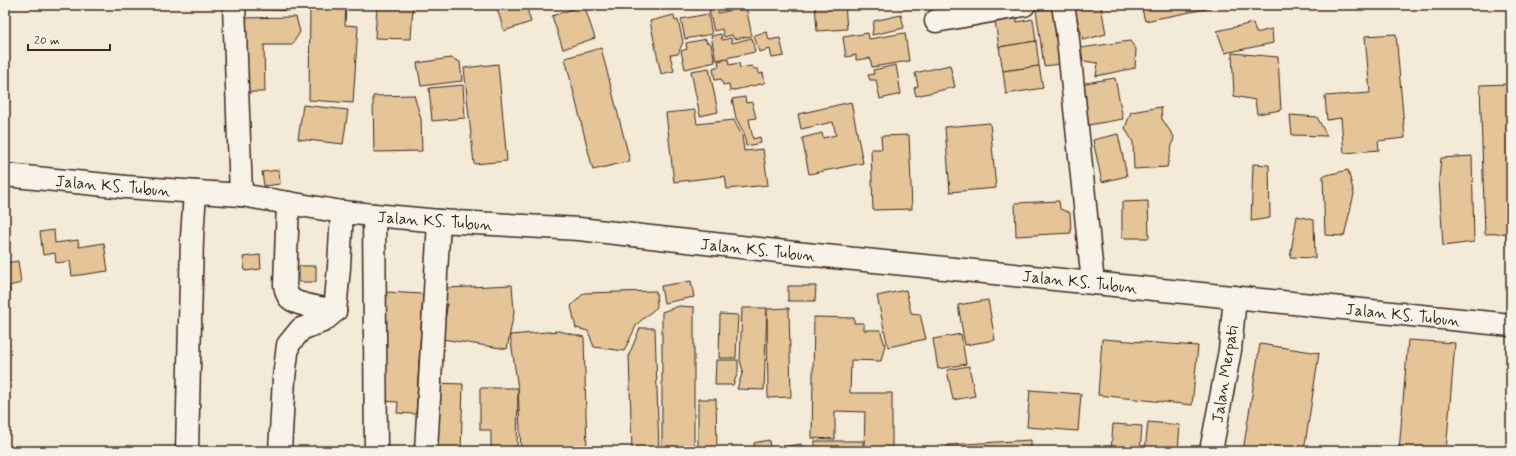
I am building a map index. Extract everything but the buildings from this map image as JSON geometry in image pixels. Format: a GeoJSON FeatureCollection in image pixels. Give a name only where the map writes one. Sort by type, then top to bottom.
{"type":"FeatureCollection","features":[{"type":"Feature","properties":{"kind":"main road"},"geometry":{"type":"LineString","coordinates":[[234,5],[242,195]]}},
{"type":"Feature","properties":{"kind":"main road"},"geometry":{"type":"LineString","coordinates":[[936,21],[1024,5]]}},
{"type":"Feature","properties":{"kind":"main road"},"geometry":{"type":"LineString","coordinates":[[1062,5],[1067,30],[1092,283]]}},
{"type":"Feature","properties":{"kind":"main road","name":"Jalan KS. Tubun"},"geometry":{"type":"LineString","coordinates":[[5,175],[126,187],[242,195],[342,212],[439,221],[579,230],[1511,325]]}},
{"type":"Feature","properties":{"kind":"main road"},"geometry":{"type":"LineString","coordinates":[[187,451],[192,237],[195,192]]}},
{"type":"Feature","properties":{"kind":"main road"},"geometry":{"type":"LineString","coordinates":[[288,203],[286,293],[290,299],[298,303],[335,311]]}},
{"type":"Feature","properties":{"kind":"main road"},"geometry":{"type":"LineString","coordinates":[[280,451],[284,378],[288,345],[301,329],[323,321],[335,311],[342,212]]}},
{"type":"Feature","properties":{"kind":"main road"},"geometry":{"type":"LineString","coordinates":[[374,215],[376,451]]}},
{"type":"Feature","properties":{"kind":"main road"},"geometry":{"type":"LineString","coordinates":[[426,451],[439,221]]}},
{"type":"Feature","properties":{"kind":"main road","name":"Jalan Merpati"},"geometry":{"type":"LineString","coordinates":[[1211,451],[1230,350],[1235,296]]}}]}
